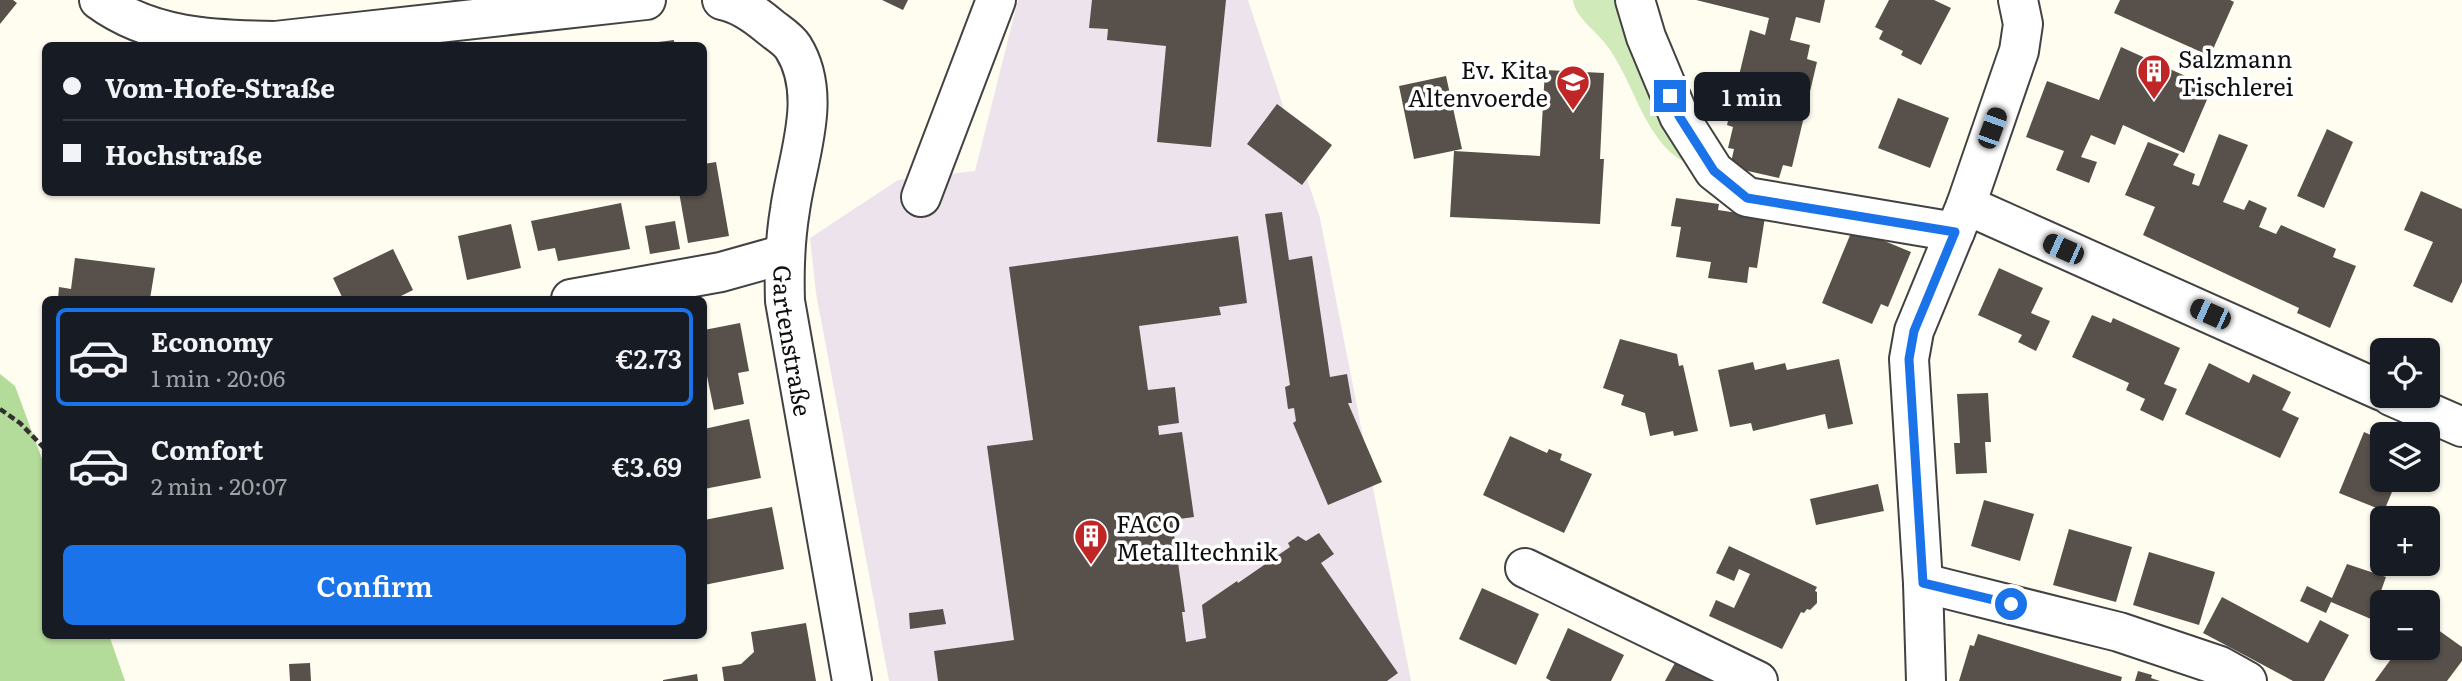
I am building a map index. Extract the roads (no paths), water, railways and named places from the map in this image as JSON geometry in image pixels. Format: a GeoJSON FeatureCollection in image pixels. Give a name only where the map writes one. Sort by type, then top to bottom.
{"type":"FeatureCollection","features":[{"type":"Feature","properties":{"kind":"street"},"geometry":{"type":"LineString","coordinates":[[99,0],[110,8],[167,33],[213,40],[275,41],[646,0]]}},
{"type":"Feature","properties":{"kind":"street","name":"Gartenstraße"},"geometry":{"type":"LineString","coordinates":[[722,0],[758,17],[792,46],[805,75],[807,117],[790,207],[785,254],[785,301],[852,681]]}},
{"type":"Feature","properties":{"kind":"street"},"geometry":{"type":"LineString","coordinates":[[920,197],[996,0]]}},
{"type":"Feature","properties":{"kind":"street"},"geometry":{"type":"LineString","coordinates":[[1635,0],[1646,37],[1679,116],[1714,171],[1747,198],[1960,218],[2370,386]]}},
{"type":"Feature","properties":{"kind":"street"},"geometry":{"type":"LineString","coordinates":[[1926,681],[1923,583],[1909,359],[1914,331],[1960,218],[2019,51],[2023,24],[2018,0]]}},
{"type":"Feature","properties":{"kind":"street"},"geometry":{"type":"LineString","coordinates":[[588,296],[721,272],[785,254]]}},
{"type":"Feature","properties":{"kind":"street"},"geometry":{"type":"LineString","coordinates":[[2418,408],[2462,427]]}},
{"type":"Feature","properties":{"kind":"street"},"geometry":{"type":"LineString","coordinates":[[1525,568],[1758,681]]}},
{"type":"Feature","properties":{"kind":"street"},"geometry":{"type":"LineString","coordinates":[[1923,583],[2119,632],[2220,666],[2247,681]]}},
{"type":"Feature","properties":{"kind":"place","name":"Salzmann Tischlerei"},"geometry":{"type":"Point","coordinates":[2154,101]}},
{"type":"Feature","properties":{"kind":"place","name":"Ev. Kita Altenvoerde"},"geometry":{"type":"Point","coordinates":[1573,112]}},
{"type":"Feature","properties":{"kind":"place","name":"FACO Metalltechnik"},"geometry":{"type":"Point","coordinates":[1091,566]}}]}
